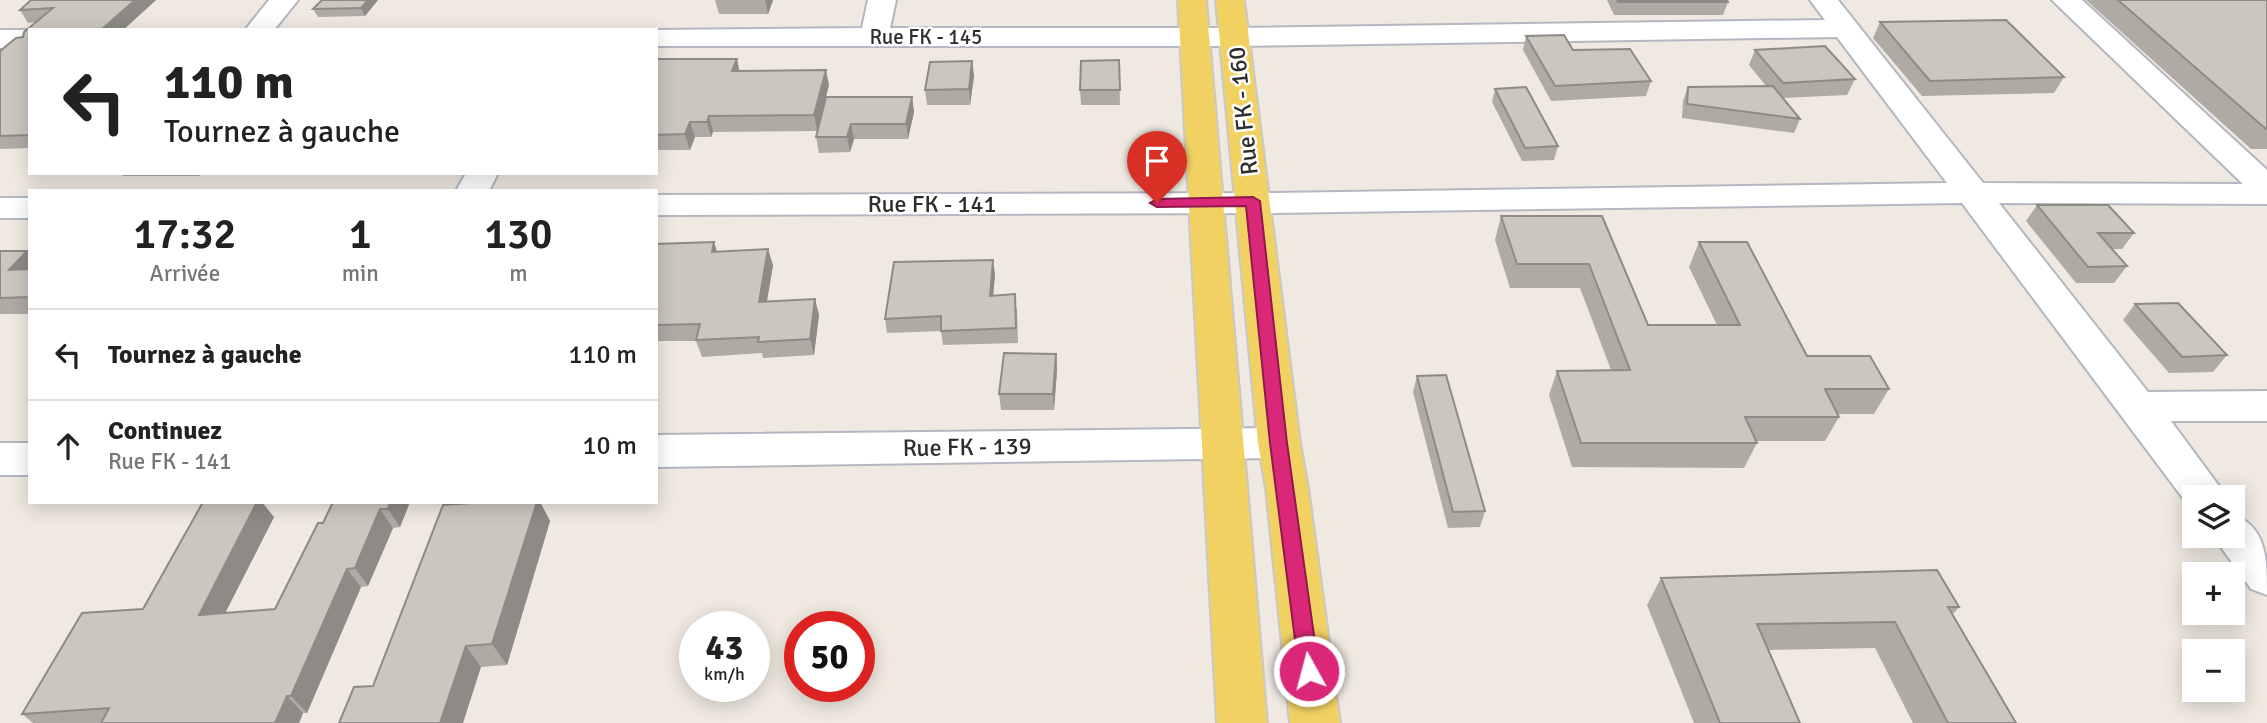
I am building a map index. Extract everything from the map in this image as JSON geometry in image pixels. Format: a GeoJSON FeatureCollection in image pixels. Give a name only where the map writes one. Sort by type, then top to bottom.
{"type":"FeatureCollection","features":[{"type":"Feature","properties":{"kind":"main road","name":"Rue FK - 160"},"geometry":{"type":"LineString","coordinates":[[1194,18],[1242,723]]}},
{"type":"Feature","properties":{"kind":"main road","name":"Rue FK - 160"},"geometry":{"type":"LineString","coordinates":[[1232,18],[1279,443],[1287,488],[1315,723]]}},
{"type":"Feature","properties":{"kind":"street"},"geometry":{"type":"LineString","coordinates":[[261,28],[284,0]]}},
{"type":"Feature","properties":{"kind":"street"},"geometry":{"type":"LineString","coordinates":[[874,37],[882,0]]}},
{"type":"Feature","properties":{"kind":"street"},"geometry":{"type":"LineString","coordinates":[[1824,0],[2197,485]]}},
{"type":"Feature","properties":{"kind":"street"},"geometry":{"type":"LineString","coordinates":[[2066,0],[2267,191]]}},
{"type":"Feature","properties":{"kind":"street","name":"Rue FK - 145"},"geometry":{"type":"LineString","coordinates":[[658,37],[874,37],[1194,18],[1846,29]]}},
{"type":"Feature","properties":{"kind":"street"},"geometry":{"type":"LineString","coordinates":[[0,39],[28,39]]}},
{"type":"Feature","properties":{"kind":"street","name":"Rue FK - 141"},"geometry":{"type":"LineString","coordinates":[[658,205],[1208,203],[2267,191]]}},
{"type":"Feature","properties":{"kind":"street"},"geometry":{"type":"LineString","coordinates":[[0,208],[28,208]]}},
{"type":"Feature","properties":{"kind":"street"},"geometry":{"type":"LineString","coordinates":[[2138,407],[2267,406]]}},
{"type":"Feature","properties":{"kind":"street","name":"Rue FK - 139"},"geometry":{"type":"LineString","coordinates":[[658,451],[1279,443]]}},
{"type":"Feature","properties":{"kind":"street"},"geometry":{"type":"LineString","coordinates":[[0,459],[28,459]]}},
{"type":"Feature","properties":{"kind":"street"},"geometry":{"type":"LineString","coordinates":[[2245,548],[2267,576]]}},
{"type":"Feature","properties":{"kind":"building"},"geometry":{"type":"Polygon","coordinates":[[[31,0],[135,0],[103,28],[29,28],[53,8],[20,10],[31,0]]]}},
{"type":"Feature","properties":{"kind":"building"},"geometry":{"type":"Polygon","coordinates":[[[322,0],[368,0],[361,8],[313,9],[322,0]]]}},
{"type":"Feature","properties":{"kind":"building"},"geometry":{"type":"Polygon","coordinates":[[[1617,0],[1727,0],[1728,2],[1618,2],[1617,0]]]}},
{"type":"Feature","properties":{"kind":"building"},"geometry":{"type":"Polygon","coordinates":[[[2118,0],[2267,0],[2267,129],[2266,129],[2118,0]]]}},
{"type":"Feature","properties":{"kind":"building"},"geometry":{"type":"Polygon","coordinates":[[[2006,20],[2064,77],[1930,81],[1880,22],[2006,20]]]}},
{"type":"Feature","properties":{"kind":"building"},"geometry":{"type":"Polygon","coordinates":[[[28,29],[28,135],[0,136],[0,51],[16,38],[23,37],[28,29]]]}},
{"type":"Feature","properties":{"kind":"building"},"geometry":{"type":"Polygon","coordinates":[[[1564,35],[1573,50],[1630,49],[1651,81],[1555,86],[1526,36],[1564,35]]]}},
{"type":"Feature","properties":{"kind":"building"},"geometry":{"type":"Polygon","coordinates":[[[1825,46],[1855,79],[1783,83],[1755,50],[1825,46]]]}},
{"type":"Feature","properties":{"kind":"building"},"geometry":{"type":"Polygon","coordinates":[[[658,59],[737,59],[732,71],[826,70],[814,115],[709,116],[707,122],[690,122],[685,134],[658,135],[658,59]]]}},
{"type":"Feature","properties":{"kind":"building"},"geometry":{"type":"Polygon","coordinates":[[[1119,60],[1120,90],[1080,90],[1081,61],[1119,60]]]}},
{"type":"Feature","properties":{"kind":"building"},"geometry":{"type":"Polygon","coordinates":[[[972,61],[969,89],[925,90],[930,62],[972,61]]]}},
{"type":"Feature","properties":{"kind":"building"},"geometry":{"type":"Polygon","coordinates":[[[1773,86],[1800,119],[1687,104],[1688,87],[1773,86]]]}},
{"type":"Feature","properties":{"kind":"building"},"geometry":{"type":"Polygon","coordinates":[[[1526,87],[1558,146],[1525,148],[1495,89],[1526,87]]]}},
{"type":"Feature","properties":{"kind":"building"},"geometry":{"type":"Polygon","coordinates":[[[826,97],[912,97],[906,124],[851,124],[847,137],[816,137],[826,97]]]}},
{"type":"Feature","properties":{"kind":"building"},"geometry":{"type":"Polygon","coordinates":[[[2037,205],[2108,205],[2134,233],[2098,233],[2127,266],[2088,267],[2037,205]]]}},
{"type":"Feature","properties":{"kind":"building"},"geometry":{"type":"Polygon","coordinates":[[[1501,216],[1602,216],[1648,325],[1740,325],[1699,242],[1747,242],[1807,356],[1870,356],[1889,389],[1825,389],[1839,417],[1745,417],[1757,443],[1581,443],[1557,371],[1630,370],[1589,264],[1517,264],[1501,216]]]}},
{"type":"Feature","properties":{"kind":"building"},"geometry":{"type":"Polygon","coordinates":[[[714,242],[712,252],[768,249],[759,302],[815,299],[810,339],[758,342],[759,337],[696,340],[700,324],[658,325],[658,244],[714,242]]]}},
{"type":"Feature","properties":{"kind":"building"},"geometry":{"type":"Polygon","coordinates":[[[0,251],[27,251],[9,270],[28,269],[28,297],[0,298],[0,251]]]}},
{"type":"Feature","properties":{"kind":"building"},"geometry":{"type":"Polygon","coordinates":[[[993,260],[990,296],[1015,294],[1016,328],[941,331],[941,316],[885,319],[894,262],[993,260]]]}},
{"type":"Feature","properties":{"kind":"building"},"geometry":{"type":"Polygon","coordinates":[[[2178,303],[2227,355],[2182,357],[2135,304],[2178,303]]]}},
{"type":"Feature","properties":{"kind":"building"},"geometry":{"type":"Polygon","coordinates":[[[1004,353],[1056,354],[1053,394],[999,394],[1004,353]]]}},
{"type":"Feature","properties":{"kind":"building"},"geometry":{"type":"Polygon","coordinates":[[[1446,375],[1485,511],[1453,512],[1417,376],[1446,375]]]}},
{"type":"Feature","properties":{"kind":"building"},"geometry":{"type":"Polygon","coordinates":[[[202,504],[256,504],[199,615],[275,609],[318,523],[323,523],[332,504],[389,504],[388,509],[380,509],[355,568],[347,569],[291,696],[287,696],[275,723],[101,723],[109,708],[22,714],[82,613],[143,609],[202,504]]]}},
{"type":"Feature","properties":{"kind":"building"},"geometry":{"type":"Polygon","coordinates":[[[536,504],[492,644],[466,646],[440,723],[339,723],[354,687],[373,686],[443,505],[536,504]]]}},
{"type":"Feature","properties":{"kind":"building"},"geometry":{"type":"Polygon","coordinates":[[[1937,570],[1959,607],[1948,607],[2016,723],[1948,723],[1895,622],[1757,624],[1800,723],[1720,723],[1661,578],[1937,570]]]}},
{"type":"Feature","properties":{"kind":"route"},"geometry":{"type":"LineString","coordinates":[[1157,203],[1253,201],[1279,443],[1309,671]]}}]}
